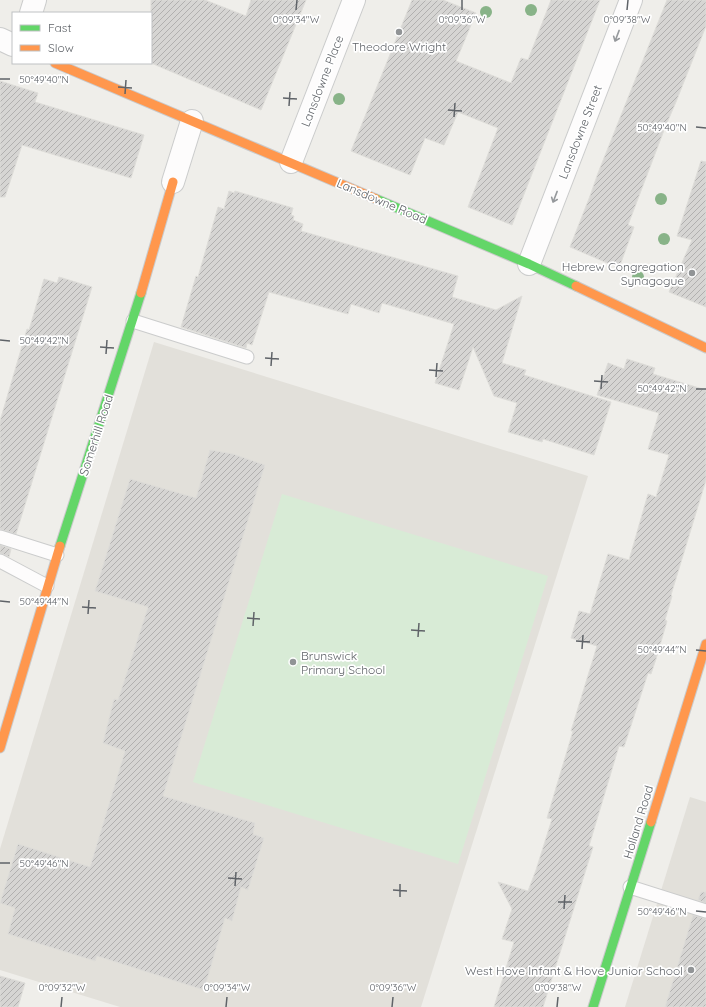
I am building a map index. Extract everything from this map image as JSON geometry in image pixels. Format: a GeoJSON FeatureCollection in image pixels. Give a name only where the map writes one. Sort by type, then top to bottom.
{"type":"FeatureCollection","features":[{"type":"Feature","properties":{"kind":"street"},"geometry":{"type":"LineString","coordinates":[[30,12],[35,0]]}},
{"type":"Feature","properties":{"kind":"street","name":"Lansdowne Place"},"geometry":{"type":"LineString","coordinates":[[291,162],[354,0]]}},
{"type":"Feature","properties":{"kind":"street","name":"Lansdowne Street"},"geometry":{"type":"LineString","coordinates":[[529,264],[631,0]]}},
{"type":"Feature","properties":{"kind":"street"},"geometry":{"type":"LineString","coordinates":[[0,39],[12,45]]}},
{"type":"Feature","properties":{"kind":"street","name":"Lansdowne Road"},"geometry":{"type":"LineString","coordinates":[[57,64],[529,264],[706,348]]}},
{"type":"Feature","properties":{"kind":"street","name":"Somerhill Road"},"geometry":{"type":"LineString","coordinates":[[0,748],[47,586],[133,321],[192,121]]}},
{"type":"Feature","properties":{"kind":"street","name":"Holland Road"},"geometry":{"type":"LineString","coordinates":[[593,1007],[706,644]]}},
{"type":"Feature","properties":{"kind":"lane"},"geometry":{"type":"LineString","coordinates":[[133,321],[247,357]]}},
{"type":"Feature","properties":{"kind":"lane"},"geometry":{"type":"LineString","coordinates":[[0,538],[57,555]]}},
{"type":"Feature","properties":{"kind":"lane"},"geometry":{"type":"LineString","coordinates":[[0,561],[47,586]]}},
{"type":"Feature","properties":{"kind":"lane"},"geometry":{"type":"LineString","coordinates":[[630,887],[706,910]]}},
{"type":"Feature","properties":{"kind":"shaded area","name":"Brunswick Primary School"},"geometry":{"type":"Polygon","coordinates":[[[154,342],[588,476],[421,1007],[120,1007],[0,970],[0,849],[154,342]]]}},
{"type":"Feature","properties":{"kind":"shaded area"},"geometry":{"type":"Polygon","coordinates":[[[690,797],[706,802],[706,1007],[625,1007],[690,797]]]}},
{"type":"Feature","properties":{"kind":"green space"},"geometry":{"type":"Polygon","coordinates":[[[282,494],[548,576],[458,864],[193,782],[282,494]]]}},
{"type":"Feature","properties":{"kind":"building"},"geometry":{"type":"Polygon","coordinates":[[[151,0],[205,0],[246,16],[251,0],[306,0],[261,110],[152,63],[151,0]]]}},
{"type":"Feature","properties":{"kind":"building"},"geometry":{"type":"Polygon","coordinates":[[[412,0],[443,0],[476,13],[456,61],[511,83],[521,58],[528,60],[551,0],[600,0],[512,225],[468,207],[498,128],[458,112],[444,145],[425,138],[410,175],[351,151],[412,0]]]}},
{"type":"Feature","properties":{"kind":"building"},"geometry":{"type":"Polygon","coordinates":[[[667,0],[706,0],[706,26],[628,225],[634,227],[619,268],[570,247],[667,0]]]}},
{"type":"Feature","properties":{"kind":"building"},"geometry":{"type":"Polygon","coordinates":[[[0,81],[38,93],[35,102],[144,135],[131,178],[22,145],[5,197],[0,197],[0,81]]]}},
{"type":"Feature","properties":{"kind":"building"},"geometry":{"type":"Polygon","coordinates":[[[701,161],[706,162],[706,307],[669,292],[692,240],[677,236],[701,161]]]}},
{"type":"Feature","properties":{"kind":"building"},"geometry":{"type":"Polygon","coordinates":[[[229,191],[234,193],[235,191],[293,208],[291,215],[294,216],[293,220],[303,224],[301,231],[458,276],[452,297],[496,310],[522,296],[502,363],[526,370],[524,375],[611,402],[594,455],[543,439],[542,442],[508,432],[517,403],[494,396],[473,347],[459,390],[435,383],[454,324],[382,303],[379,313],[351,304],[348,314],[269,292],[252,345],[247,343],[246,348],[181,327],[196,276],[198,277],[218,207],[224,209],[229,191]]]}},
{"type":"Feature","properties":{"kind":"building"},"geometry":{"type":"Polygon","coordinates":[[[59,277],[92,287],[16,534],[0,529],[0,421],[27,329],[29,330],[44,279],[57,283],[59,277]]]}},
{"type":"Feature","properties":{"kind":"building"},"geometry":{"type":"Polygon","coordinates":[[[627,359],[655,368],[653,374],[706,390],[706,480],[671,595],[672,596],[665,620],[667,621],[656,659],[651,674],[648,673],[624,747],[619,746],[589,846],[593,847],[543,1007],[494,1007],[514,942],[502,939],[512,909],[498,882],[528,891],[552,819],[547,818],[573,731],[571,731],[597,646],[571,638],[579,611],[590,614],[608,554],[629,560],[648,494],[656,497],[669,455],[648,449],[659,413],[597,395],[608,363],[624,369],[627,359]]]}},
{"type":"Feature","properties":{"kind":"building"},"geometry":{"type":"Polygon","coordinates":[[[210,450],[233,454],[265,465],[163,796],[255,823],[253,834],[264,838],[248,890],[241,887],[232,921],[225,918],[204,990],[97,956],[95,961],[8,934],[15,908],[0,903],[18,844],[90,867],[125,751],[103,743],[114,699],[118,700],[148,607],[95,591],[130,479],[196,498],[210,450]]]}},
{"type":"Feature","properties":{"kind":"building"},"geometry":{"type":"Polygon","coordinates":[[[0,545],[11,549],[9,557],[0,553],[0,545]]]}},
{"type":"Feature","properties":{"kind":"building"},"geometry":{"type":"Polygon","coordinates":[[[701,892],[706,892],[706,903],[698,900],[701,892]]]}},
{"type":"Feature","properties":{"kind":"building","name":"West Hove Infant & Hove Junior School"},"geometry":{"type":"Polygon","coordinates":[[[693,915],[706,919],[706,1007],[665,1007],[693,915]]]}},
{"type":"Feature","properties":{"kind":"building"},"geometry":{"type":"Polygon","coordinates":[[[0,976],[25,983],[18,1007],[0,1007],[0,976]]]}},
{"type":"Feature","properties":{"kind":"traffic: fast"},"geometry":{"type":"LineString","coordinates":[[376,199],[529,264],[576,286]]}},
{"type":"Feature","properties":{"kind":"traffic: fast"},"geometry":{"type":"LineString","coordinates":[[60,546],[141,293]]}},
{"type":"Feature","properties":{"kind":"traffic: fast"},"geometry":{"type":"LineString","coordinates":[[593,1007],[651,822]]}},
{"type":"Feature","properties":{"kind":"traffic: slow"},"geometry":{"type":"LineString","coordinates":[[57,64],[376,199]]}},
{"type":"Feature","properties":{"kind":"traffic: slow"},"geometry":{"type":"LineString","coordinates":[[141,293],[173,182]]}},
{"type":"Feature","properties":{"kind":"traffic: slow"},"geometry":{"type":"LineString","coordinates":[[576,286],[706,348]]}},
{"type":"Feature","properties":{"kind":"traffic: slow"},"geometry":{"type":"LineString","coordinates":[[0,748],[60,546]]}},
{"type":"Feature","properties":{"kind":"traffic: slow"},"geometry":{"type":"LineString","coordinates":[[651,822],[706,644]]}},
{"type":"Feature","properties":{"kind":"place","name":"Theodore Wright"},"geometry":{"type":"Point","coordinates":[399,32]}},
{"type":"Feature","properties":{"kind":"place","name":"Hebrew Congregation Synagogue"},"geometry":{"type":"Point","coordinates":[692,273]}},
{"type":"Feature","properties":{"kind":"place","name":"Brunswick Primary School"},"geometry":{"type":"Point","coordinates":[293,662]}},
{"type":"Feature","properties":{"kind":"place","name":"West Hove Infant & Hove Junior School"},"geometry":{"type":"Point","coordinates":[691,970]}}]}
